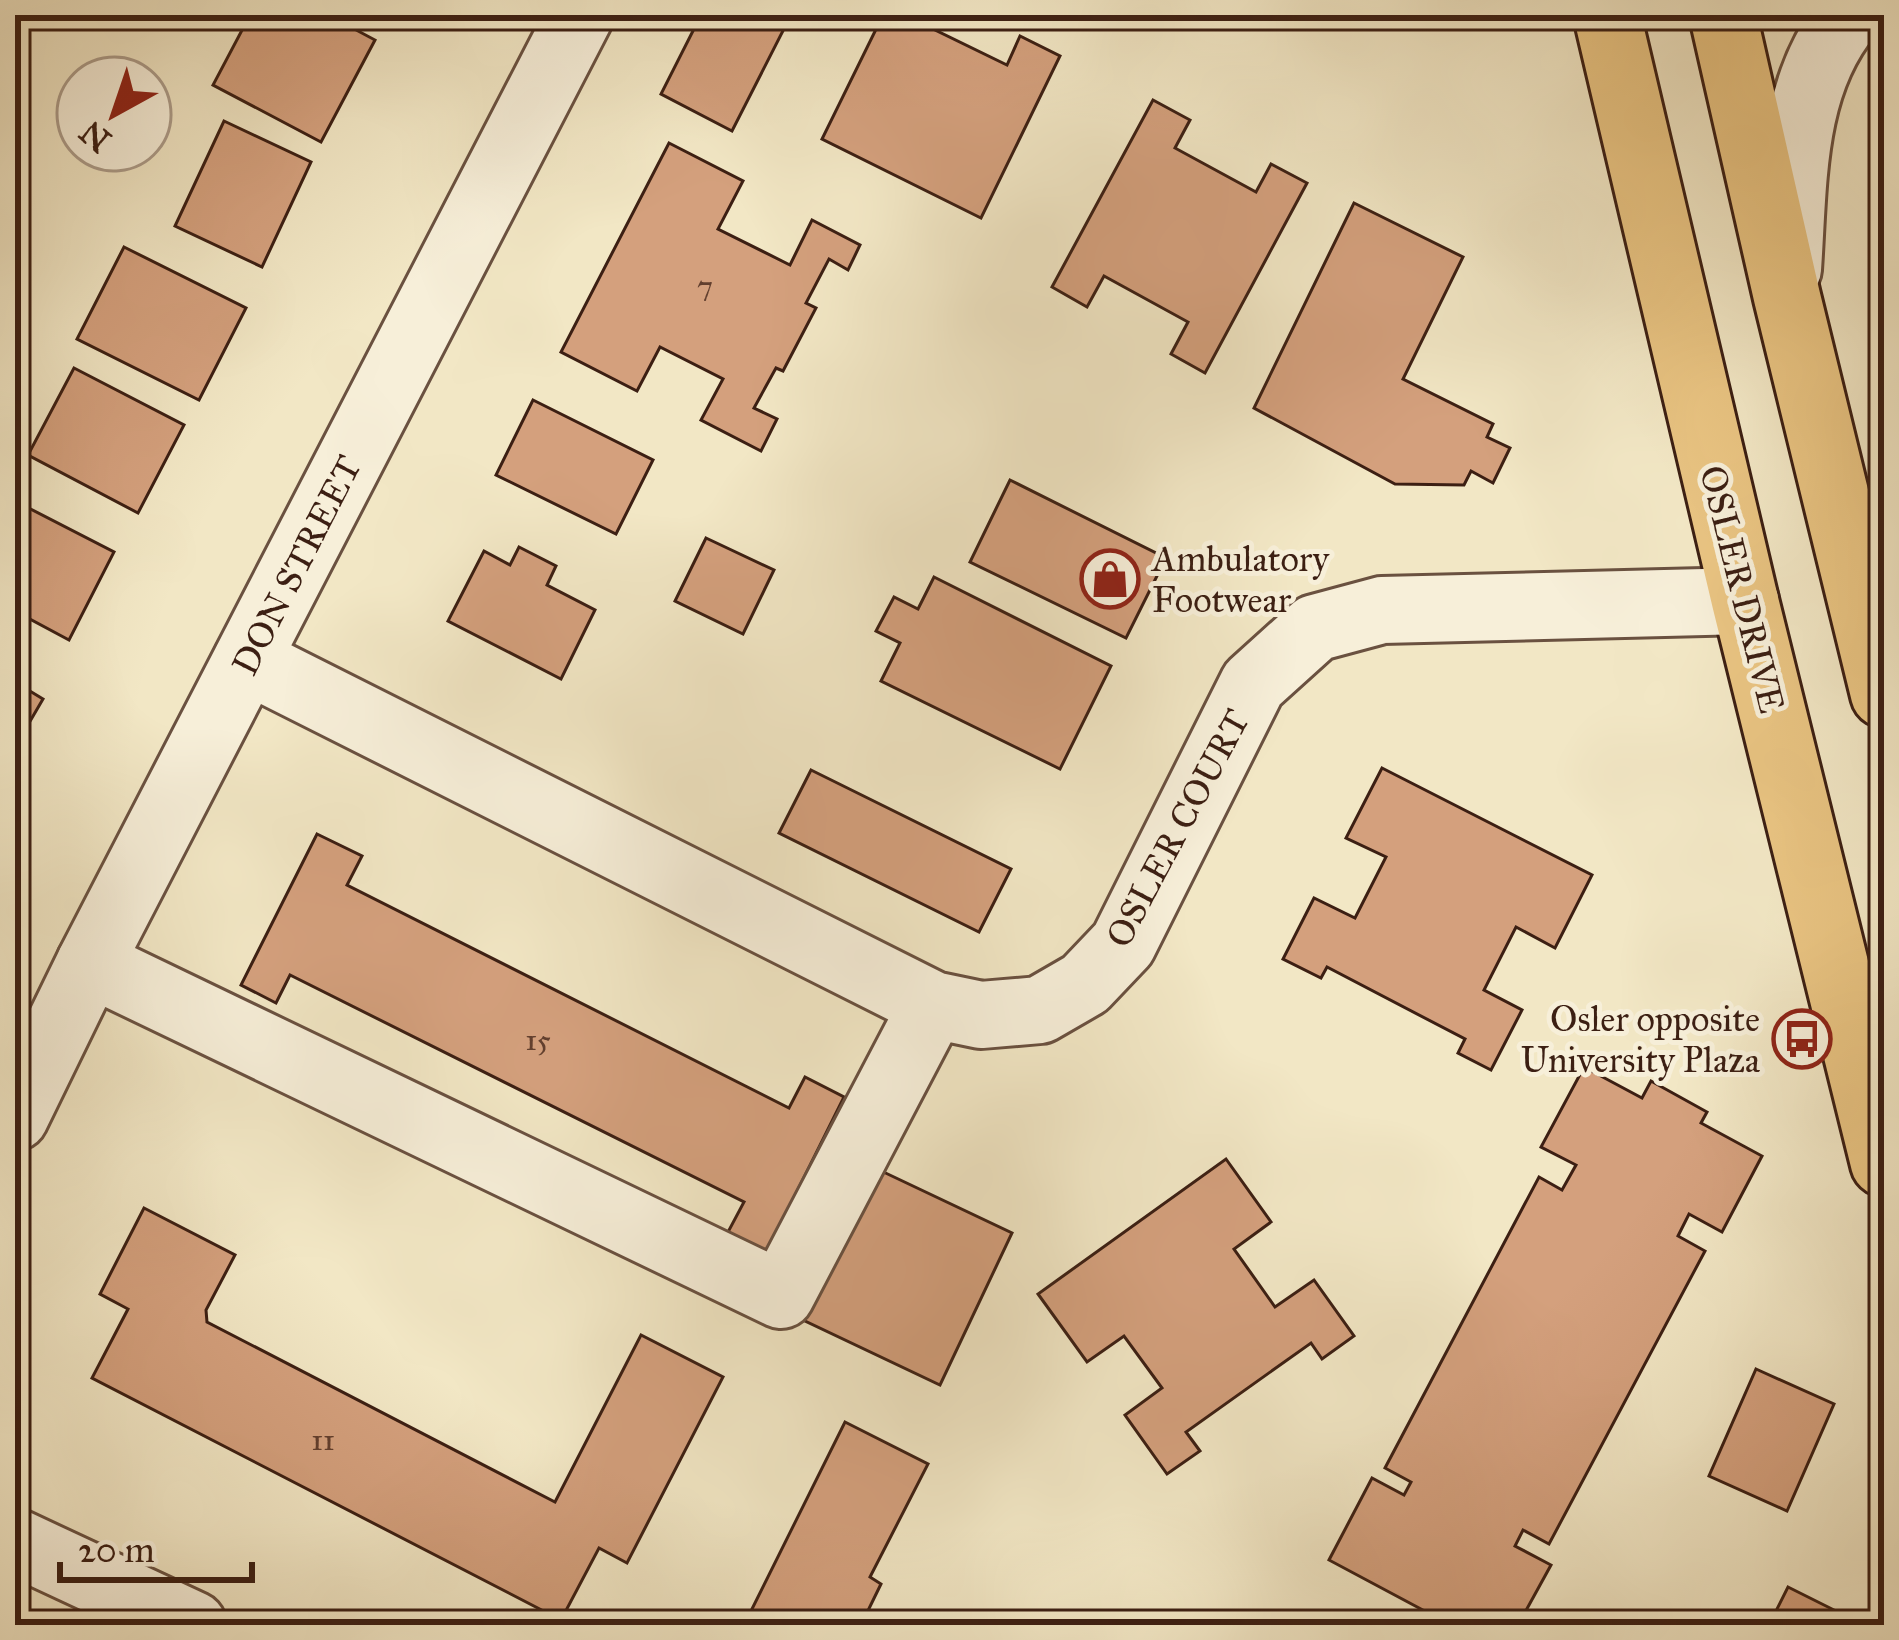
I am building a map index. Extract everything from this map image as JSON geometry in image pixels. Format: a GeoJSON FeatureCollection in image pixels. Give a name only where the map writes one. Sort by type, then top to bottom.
{"type":"FeatureCollection","features":[{"type":"Feature","properties":{"kind":"main road","name":"OSLER DRIVE"},"geometry":{"type":"LineString","coordinates":[[1607,15],[1745,601],[1882,1142]]}},
{"type":"Feature","properties":{"kind":"main road"},"geometry":{"type":"LineString","coordinates":[[1723,15],[1884,694]]}},
{"type":"Feature","properties":{"kind":"street","name":"DON STREET"},"geometry":{"type":"LineString","coordinates":[[15,1117],[580,15]]}},
{"type":"Feature","properties":{"kind":"street"},"geometry":{"type":"LineString","coordinates":[[1787,297],[1796,137],[1818,62],[1849,15]]}},
{"type":"Feature","properties":{"kind":"street","name":"OSLER COURT"},"geometry":{"type":"LineString","coordinates":[[247,660],[933,1005],[981,1015],[1040,1010],[1084,984],[1123,944],[1252,684],[1315,628],[1382,610],[1745,601]]}},
{"type":"Feature","properties":{"kind":"street"},"geometry":{"type":"LineString","coordinates":[[90,964],[781,1295],[933,1005]]}},
{"type":"Feature","properties":{"kind":"street"},"geometry":{"type":"LineString","coordinates":[[15,1542],[193,1625]]}},
{"type":"Feature","properties":{"kind":"building"},"geometry":{"type":"Polygon","coordinates":[[[250,15],[328,15],[375,40],[321,142],[213,85],[250,15]]]}},
{"type":"Feature","properties":{"kind":"building"},"geometry":{"type":"Polygon","coordinates":[[[701,15],[791,15],[732,131],[661,94],[701,15]]]}},
{"type":"Feature","properties":{"kind":"building"},"geometry":{"type":"Polygon","coordinates":[[[883,15],[932,15],[927,26],[1007,65],[1020,36],[1060,56],[981,218],[822,139],[883,15]]]}},
{"type":"Feature","properties":{"kind":"building"},"geometry":{"type":"Polygon","coordinates":[[[1153,100],[1190,120],[1175,148],[1256,192],[1271,164],[1307,183],[1205,373],[1171,354],[1188,322],[1104,276],[1087,307],[1052,287],[1153,100]]]}},
{"type":"Feature","properties":{"kind":"building"},"geometry":{"type":"Polygon","coordinates":[[[224,121],[311,162],[262,267],[175,226],[224,121]]]}},
{"type":"Feature","properties":{"kind":"building"},"geometry":{"type":"Polygon","coordinates":[[[669,143],[743,181],[718,229],[790,265],[812,220],[860,245],[848,270],[829,259],[806,303],[816,308],[783,371],[776,368],[754,408],[777,419],[761,451],[701,420],[723,379],[660,347],[637,391],[561,352],[669,143]]]}},
{"type":"Feature","properties":{"kind":"building"},"geometry":{"type":"Polygon","coordinates":[[[1354,203],[1463,257],[1403,379],[1493,424],[1487,437],[1510,448],[1493,483],[1471,471],[1464,485],[1395,484],[1254,408],[1354,203]]]}},
{"type":"Feature","properties":{"kind":"building"},"geometry":{"type":"Polygon","coordinates":[[[124,247],[246,308],[199,400],[77,339],[124,247]]]}},
{"type":"Feature","properties":{"kind":"building"},"geometry":{"type":"Polygon","coordinates":[[[74,368],[184,425],[138,513],[28,455],[74,368]]]}},
{"type":"Feature","properties":{"kind":"building"},"geometry":{"type":"Polygon","coordinates":[[[533,400],[653,460],[616,534],[496,475],[533,400]]]}},
{"type":"Feature","properties":{"kind":"building"},"geometry":{"type":"Polygon","coordinates":[[[1010,480],[1166,558],[1126,638],[970,562],[1010,480]]]}},
{"type":"Feature","properties":{"kind":"building"},"geometry":{"type":"Polygon","coordinates":[[[15,501],[114,552],[69,640],[15,611],[15,501]]]}},
{"type":"Feature","properties":{"kind":"building"},"geometry":{"type":"Polygon","coordinates":[[[706,538],[774,570],[743,634],[675,601],[706,538]]]}},
{"type":"Feature","properties":{"kind":"building"},"geometry":{"type":"Polygon","coordinates":[[[519,547],[556,566],[547,585],[595,610],[561,679],[448,621],[484,551],[510,565],[519,547]]]}},
{"type":"Feature","properties":{"kind":"building"},"geometry":{"type":"Polygon","coordinates":[[[934,577],[1111,666],[1060,769],[881,681],[900,643],[876,631],[894,597],[918,609],[934,577]]]}},
{"type":"Feature","properties":{"kind":"building"},"geometry":{"type":"Polygon","coordinates":[[[15,682],[43,699],[15,747],[15,682]]]}},
{"type":"Feature","properties":{"kind":"building"},"geometry":{"type":"Polygon","coordinates":[[[1382,768],[1592,875],[1555,948],[1516,927],[1484,990],[1522,1010],[1491,1070],[1458,1053],[1465,1039],[1327,967],[1321,978],[1283,959],[1314,898],[1355,918],[1386,857],[1346,838],[1382,768]]]}},
{"type":"Feature","properties":{"kind":"building"},"geometry":{"type":"Polygon","coordinates":[[[811,770],[1011,869],[979,932],[779,833],[811,770]]]}},
{"type":"Feature","properties":{"kind":"building"},"geometry":{"type":"Polygon","coordinates":[[[317,834],[362,856],[347,885],[789,1108],[805,1077],[844,1097],[767,1252],[728,1232],[744,1202],[290,975],[276,1003],[241,985],[317,834]]]}},
{"type":"Feature","properties":{"kind":"building"},"geometry":{"type":"Polygon","coordinates":[[[1584,1067],[1642,1098],[1651,1081],[1707,1112],[1701,1123],[1762,1156],[1722,1232],[1689,1214],[1678,1236],[1705,1251],[1549,1544],[1523,1530],[1515,1546],[1551,1565],[1518,1625],[1451,1625],[1329,1560],[1372,1478],[1404,1495],[1411,1482],[1385,1468],[1539,1177],[1562,1190],[1576,1165],[1541,1147],[1584,1067]]]}},
{"type":"Feature","properties":{"kind":"building"},"geometry":{"type":"Polygon","coordinates":[[[1226,1159],[1271,1222],[1234,1249],[1275,1307],[1314,1280],[1354,1336],[1322,1359],[1311,1343],[1186,1432],[1200,1451],[1167,1474],[1125,1415],[1162,1388],[1124,1336],[1087,1362],[1038,1294],[1226,1159]]]}},
{"type":"Feature","properties":{"kind":"building"},"geometry":{"type":"Polygon","coordinates":[[[875,1168],[1012,1233],[940,1385],[803,1320],[875,1168]]]}},
{"type":"Feature","properties":{"kind":"building"},"geometry":{"type":"Polygon","coordinates":[[[144,1208],[235,1255],[206,1310],[207,1322],[555,1502],[641,1335],[723,1377],[627,1563],[599,1548],[561,1620],[92,1378],[128,1309],[100,1294],[144,1208]]]}},
{"type":"Feature","properties":{"kind":"building"},"geometry":{"type":"Polygon","coordinates":[[[1756,1369],[1834,1404],[1787,1511],[1709,1476],[1756,1369]]]}},
{"type":"Feature","properties":{"kind":"building"},"geometry":{"type":"Polygon","coordinates":[[[845,1422],[928,1464],[870,1577],[881,1584],[861,1625],[744,1625],[845,1422]]]}},
{"type":"Feature","properties":{"kind":"building"},"geometry":{"type":"Polygon","coordinates":[[[1788,1587],[1858,1622],[1769,1625],[1788,1587]]]}},
{"type":"Feature","properties":{"kind":"place","name":"Ambulatory Footwear"},"geometry":{"type":"Point","coordinates":[1110,579]}},
{"type":"Feature","properties":{"kind":"place","name":"Osler opposite University Plaza"},"geometry":{"type":"Point","coordinates":[1802,1039]}}]}
